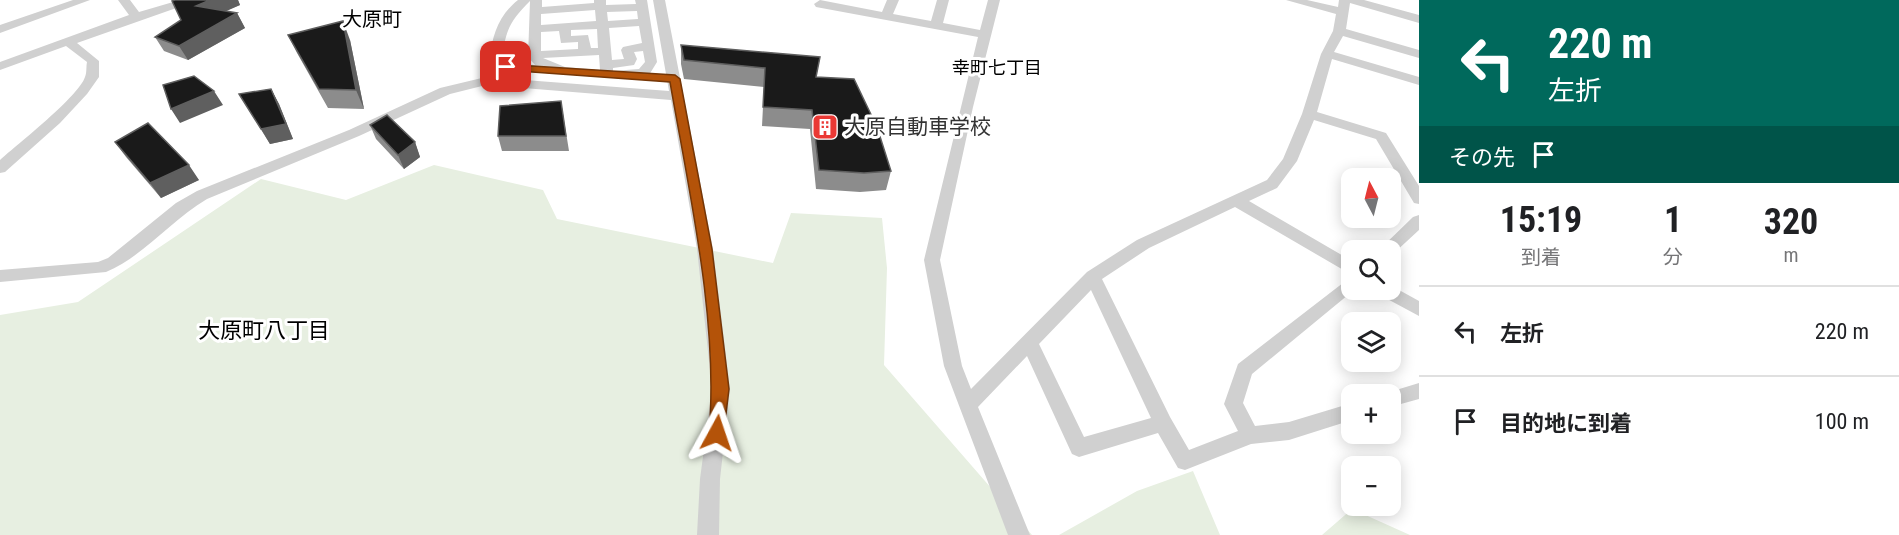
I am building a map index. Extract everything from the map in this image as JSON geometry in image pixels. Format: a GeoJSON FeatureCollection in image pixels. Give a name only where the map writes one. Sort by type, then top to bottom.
{"type":"FeatureCollection","features":[{"type":"Feature","properties":{"kind":"street"},"geometry":{"type":"LineString","coordinates":[[0,29],[84,0]]}},
{"type":"Feature","properties":{"kind":"street"},"geometry":{"type":"LineString","coordinates":[[124,0],[136,17]]}},
{"type":"Feature","properties":{"kind":"street"},"geometry":{"type":"LineString","coordinates":[[0,66],[136,17],[193,0]]}},
{"type":"Feature","properties":{"kind":"street"},"geometry":{"type":"LineString","coordinates":[[659,0],[705,249],[721,389],[710,479],[708,535]]}},
{"type":"Feature","properties":{"kind":"street"},"geometry":{"type":"LineString","coordinates":[[886,16],[893,0]]}},
{"type":"Feature","properties":{"kind":"street"},"geometry":{"type":"LineString","coordinates":[[936,25],[943,0]]}},
{"type":"Feature","properties":{"kind":"street"},"geometry":{"type":"LineString","coordinates":[[994,0],[984,34],[932,260],[953,366],[1019,535]]}},
{"type":"Feature","properties":{"kind":"street"},"geometry":{"type":"LineString","coordinates":[[1292,0],[1346,4],[1419,19]]}},
{"type":"Feature","properties":{"kind":"street"},"geometry":{"type":"LineString","coordinates":[[636,75],[648,69],[651,62],[642,3],[601,11],[563,14],[534,13],[504,19],[495,59],[499,64],[557,70],[606,69],[636,75],[675,79]]}},
{"type":"Feature","properties":{"kind":"street"},"geometry":{"type":"LineString","coordinates":[[820,4],[984,34]]}},
{"type":"Feature","properties":{"kind":"street"},"geometry":{"type":"LineString","coordinates":[[968,405],[1093,277],[1143,244],[1238,202],[1272,184],[1290,161],[1310,114],[1326,54],[1339,31],[1346,4]]}},
{"type":"Feature","properties":{"kind":"street"},"geometry":{"type":"LineString","coordinates":[[601,11],[606,69]]}},
{"type":"Feature","properties":{"kind":"street"},"geometry":{"type":"LineString","coordinates":[[499,36],[513,22],[534,13],[563,14],[601,11],[645,26]]}},
{"type":"Feature","properties":{"kind":"street"},"geometry":{"type":"LineString","coordinates":[[513,22],[524,20],[534,13]]}},
{"type":"Feature","properties":{"kind":"street"},"geometry":{"type":"LineString","coordinates":[[534,13],[534,55],[537,62],[557,70]]}},
{"type":"Feature","properties":{"kind":"street"},"geometry":{"type":"LineString","coordinates":[[563,14],[565,40],[584,38],[585,52]]}},
{"type":"Feature","properties":{"kind":"street"},"geometry":{"type":"LineString","coordinates":[[563,14],[554,45],[571,44],[571,53]]}},
{"type":"Feature","properties":{"kind":"street"},"geometry":{"type":"LineString","coordinates":[[534,55],[585,52],[625,46],[628,43],[625,34],[628,31],[645,26]]}},
{"type":"Feature","properties":{"kind":"street"},"geometry":{"type":"LineString","coordinates":[[1339,31],[1419,54]]}},
{"type":"Feature","properties":{"kind":"street"},"geometry":{"type":"LineString","coordinates":[[0,168],[55,120],[92,77],[93,61],[68,41]]}},
{"type":"Feature","properties":{"kind":"street"},"geometry":{"type":"LineString","coordinates":[[606,69],[628,62],[631,59],[627,50],[648,46]]}},
{"type":"Feature","properties":{"kind":"street"},"geometry":{"type":"LineString","coordinates":[[1326,54],[1419,81]]}},
{"type":"Feature","properties":{"kind":"street"},"geometry":{"type":"LineString","coordinates":[[0,276],[100,268],[114,262],[180,207],[202,195],[354,133],[445,91],[486,81],[677,96]]}},
{"type":"Feature","properties":{"kind":"street"},"geometry":{"type":"LineString","coordinates":[[1310,114],[1381,136],[1419,200]]}},
{"type":"Feature","properties":{"kind":"street"},"geometry":{"type":"LineString","coordinates":[[1238,202],[1341,263]]}},
{"type":"Feature","properties":{"kind":"street"},"geometry":{"type":"LineString","coordinates":[[1398,240],[1419,221]]}},
{"type":"Feature","properties":{"kind":"street"},"geometry":{"type":"LineString","coordinates":[[1093,277],[1163,423],[1185,461],[1250,435],[1289,431],[1341,414]]}},
{"type":"Feature","properties":{"kind":"street"},"geometry":{"type":"LineString","coordinates":[[1250,435],[1233,404],[1244,370],[1341,291]]}},
{"type":"Feature","properties":{"kind":"street"},"geometry":{"type":"LineString","coordinates":[[1401,299],[1419,309]]}},
{"type":"Feature","properties":{"kind":"street"},"geometry":{"type":"LineString","coordinates":[[1030,343],[1079,448],[1163,423]]}},
{"type":"Feature","properties":{"kind":"street"},"geometry":{"type":"LineString","coordinates":[[1401,396],[1419,391]]}},
{"type":"Feature","properties":{"kind":"shaded area"},"geometry":{"type":"Polygon","coordinates":[[[434,165],[543,190],[557,219],[773,263],[791,213],[882,218],[887,268],[884,365],[1032,535],[0,535],[0,315],[78,302],[261,179],[346,200],[434,165]]]}},
{"type":"Feature","properties":{"kind":"shaded area"},"geometry":{"type":"Polygon","coordinates":[[[1193,471],[1220,535],[1059,535],[1137,491],[1193,471]]]}},
{"type":"Feature","properties":{"kind":"shaded area"},"geometry":{"type":"Polygon","coordinates":[[[1344,516],[1368,516],[1410,535],[1322,535],[1344,516]]]}},
{"type":"Feature","properties":{"kind":"building"},"geometry":{"type":"Polygon","coordinates":[[[210,0],[196,6],[237,13],[179,46],[155,37],[181,20],[172,1],[210,0]]]}},
{"type":"Feature","properties":{"kind":"building"},"geometry":{"type":"Polygon","coordinates":[[[343,21],[356,90],[319,89],[288,35],[343,21]]]}},
{"type":"Feature","properties":{"kind":"building"},"geometry":{"type":"Polygon","coordinates":[[[681,45],[820,57],[816,77],[854,79],[877,127],[891,171],[864,173],[819,170],[812,110],[763,107],[765,68],[684,60],[681,45]]]}},
{"type":"Feature","properties":{"kind":"building"},"geometry":{"type":"Polygon","coordinates":[[[194,76],[214,91],[171,109],[163,85],[194,76]]]}},
{"type":"Feature","properties":{"kind":"building"},"geometry":{"type":"Polygon","coordinates":[[[271,89],[286,124],[261,129],[239,94],[271,89]]]}},
{"type":"Feature","properties":{"kind":"building"},"geometry":{"type":"Polygon","coordinates":[[[561,101],[566,136],[498,136],[500,106],[561,101]]]}},
{"type":"Feature","properties":{"kind":"building"},"geometry":{"type":"Polygon","coordinates":[[[387,115],[415,142],[398,155],[370,125],[387,115]]]}},
{"type":"Feature","properties":{"kind":"building"},"geometry":{"type":"Polygon","coordinates":[[[148,123],[189,165],[150,183],[115,142],[148,123]]]}},
{"type":"Feature","properties":{"kind":"place","name":"大原自動車学校"},"geometry":{"type":"Point","coordinates":[825,127]}},
{"type":"Feature","properties":{"kind":"district","name":"大原町"},"geometry":{"type":"Point","coordinates":[372,19]}},
{"type":"Feature","properties":{"kind":"district","name":"幸町七丁目"},"geometry":{"type":"Point","coordinates":[997,68]}},
{"type":"Feature","properties":{"kind":"district","name":"大原町八丁目"},"geometry":{"type":"Point","coordinates":[264,330]}},
{"type":"Feature","properties":{"kind":"route"},"geometry":{"type":"LineString","coordinates":[[506,67],[675,79],[705,249],[721,389],[717,433]]}}]}
